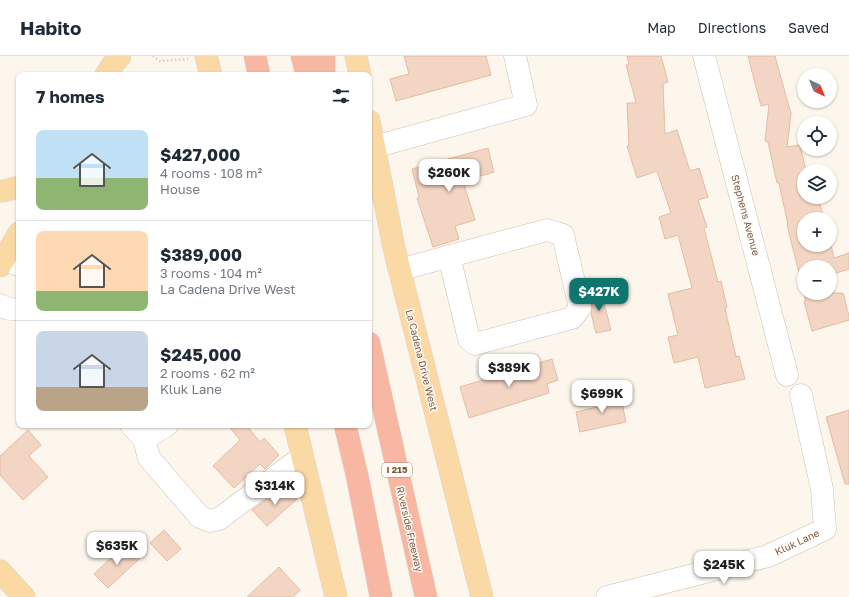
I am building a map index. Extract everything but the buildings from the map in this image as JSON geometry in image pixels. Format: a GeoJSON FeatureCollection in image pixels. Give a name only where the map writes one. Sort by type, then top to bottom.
{"type":"FeatureCollection","features":[{"type":"Feature","properties":{"kind":"highway"},"geometry":{"type":"LineString","coordinates":[[255,56],[258,72]]}},
{"type":"Feature","properties":{"kind":"highway"},"geometry":{"type":"LineString","coordinates":[[302,56],[305,72]]}},
{"type":"Feature","properties":{"kind":"highway"},"geometry":{"type":"LineString","coordinates":[[324,56],[324,72]]}},
{"type":"Feature","properties":{"kind":"highway","name":"Riverside Freeway"},"geometry":{"type":"LineString","coordinates":[[372,356],[426,597]]}},
{"type":"Feature","properties":{"kind":"highway"},"geometry":{"type":"LineString","coordinates":[[346,428],[358,475],[381,597]]}},
{"type":"Feature","properties":{"kind":"main road"},"geometry":{"type":"LineString","coordinates":[[108,72],[120,56]]}},
{"type":"Feature","properties":{"kind":"main road"},"geometry":{"type":"LineString","coordinates":[[206,56],[210,72]]}},
{"type":"Feature","properties":{"kind":"main road"},"geometry":{"type":"LineString","coordinates":[[356,56],[359,72]]}},
{"type":"Feature","properties":{"kind":"main road","name":"La Cadena Drive West"},"geometry":{"type":"LineString","coordinates":[[372,137],[399,270],[482,597]]}},
{"type":"Feature","properties":{"kind":"main road"},"geometry":{"type":"LineString","coordinates":[[0,191],[16,187]]}},
{"type":"Feature","properties":{"kind":"main road"},"geometry":{"type":"LineString","coordinates":[[6,262],[16,240]]}},
{"type":"Feature","properties":{"kind":"main road"},"geometry":{"type":"LineString","coordinates":[[296,428],[336,597]]}},
{"type":"Feature","properties":{"kind":"main road"},"geometry":{"type":"LineString","coordinates":[[0,571],[24,597]]}},
{"type":"Feature","properties":{"kind":"street"},"geometry":{"type":"LineString","coordinates":[[374,147],[526,105],[515,56]]}},
{"type":"Feature","properties":{"kind":"street","name":"Stephens Avenue"},"geometry":{"type":"LineString","coordinates":[[704,56],[787,375]]}},
{"type":"Feature","properties":{"kind":"street"},"geometry":{"type":"LineString","coordinates":[[399,270],[449,256],[547,230],[563,235],[580,308],[572,318],[475,344],[469,339],[449,256]]}},
{"type":"Feature","properties":{"kind":"street"},"geometry":{"type":"LineString","coordinates":[[0,305],[4,308],[16,310]]}},
{"type":"Feature","properties":{"kind":"street","name":"Kluk Lane"},"geometry":{"type":"LineString","coordinates":[[607,597],[768,556],[825,529],[822,489],[801,396]]}},
{"type":"Feature","properties":{"kind":"street"},"geometry":{"type":"LineString","coordinates":[[154,428],[137,432],[149,458],[200,517],[210,521],[219,519],[302,457]]}},
{"type":"Feature","properties":{"kind":"path"},"geometry":{"type":"LineString","coordinates":[[153,56],[160,62],[177,60]]}}]}
